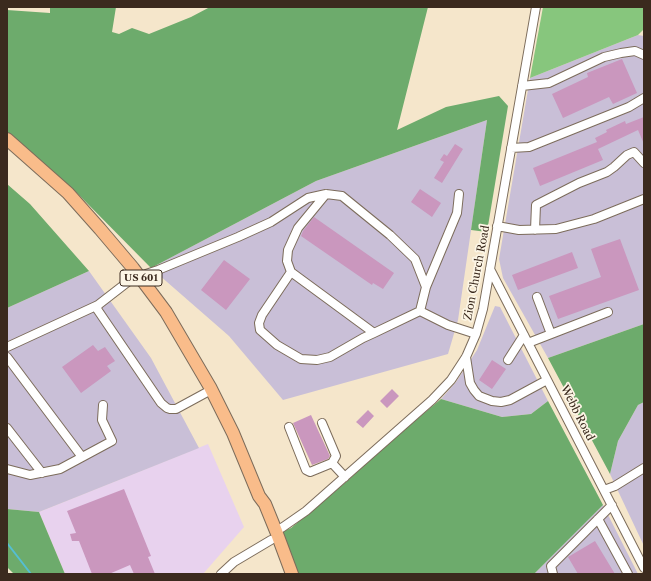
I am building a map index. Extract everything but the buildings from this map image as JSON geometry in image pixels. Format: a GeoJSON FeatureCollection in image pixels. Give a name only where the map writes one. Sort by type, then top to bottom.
{"type":"FeatureCollection","features":[{"type":"Feature","properties":{"kind":"highway","name":"US 601"},"geometry":{"type":"LineString","coordinates":[[7,139],[68,193],[139,275],[166,312],[211,390],[233,433],[259,496],[265,504],[284,574]]}},
{"type":"Feature","properties":{"kind":"highway","name":"US 601"},"geometry":{"type":"LineString","coordinates":[[274,535],[292,574]]}},
{"type":"Feature","properties":{"kind":"street","name":"Zion Church Road"},"geometry":{"type":"LineString","coordinates":[[221,574],[234,562],[306,511],[432,400],[451,380],[466,357],[476,334],[483,310],[536,7]]}},
{"type":"Feature","properties":{"kind":"street"},"geometry":{"type":"LineString","coordinates":[[522,86],[549,84],[604,57],[635,51],[644,55]]}},
{"type":"Feature","properties":{"kind":"street"},"geometry":{"type":"LineString","coordinates":[[511,148],[536,145],[622,110],[644,98]]}},
{"type":"Feature","properties":{"kind":"street"},"geometry":{"type":"LineString","coordinates":[[535,230],[536,205],[607,172],[634,152],[644,163]]}},
{"type":"Feature","properties":{"kind":"street"},"geometry":{"type":"LineString","coordinates":[[326,194],[298,228],[288,250],[287,261],[291,272],[374,333]]}},
{"type":"Feature","properties":{"kind":"street"},"geometry":{"type":"LineString","coordinates":[[7,347],[98,305],[139,275],[158,270],[238,237],[271,222],[308,198],[326,194],[342,196],[395,239],[415,258],[426,287]]}},
{"type":"Feature","properties":{"kind":"street"},"geometry":{"type":"LineString","coordinates":[[420,311],[426,287],[457,213],[459,194]]}},
{"type":"Feature","properties":{"kind":"street"},"geometry":{"type":"LineString","coordinates":[[497,226],[518,230],[556,229],[571,226],[644,199]]}},
{"type":"Feature","properties":{"kind":"street","name":"Webb Road"},"geometry":{"type":"LineString","coordinates":[[490,269],[644,568]]}},
{"type":"Feature","properties":{"kind":"street"},"geometry":{"type":"LineString","coordinates":[[291,272],[262,315],[259,323],[260,330],[277,346],[301,359],[317,360],[330,357],[374,333],[420,311]]}},
{"type":"Feature","properties":{"kind":"street"},"geometry":{"type":"LineString","coordinates":[[537,297],[551,334]]}},
{"type":"Feature","properties":{"kind":"street"},"geometry":{"type":"LineString","coordinates":[[98,305],[98,309],[161,403],[166,408],[176,409],[211,390]]}},
{"type":"Feature","properties":{"kind":"street"},"geometry":{"type":"LineString","coordinates":[[420,311],[448,326],[476,334]]}},
{"type":"Feature","properties":{"kind":"street"},"geometry":{"type":"LineString","coordinates":[[528,343],[608,312]]}},
{"type":"Feature","properties":{"kind":"street"},"geometry":{"type":"LineString","coordinates":[[508,360],[524,335]]}},
{"type":"Feature","properties":{"kind":"street"},"geometry":{"type":"LineString","coordinates":[[466,357],[470,383],[474,390],[479,396],[492,401],[501,402],[510,400],[547,380]]}},
{"type":"Feature","properties":{"kind":"street"},"geometry":{"type":"LineString","coordinates":[[7,358],[82,457]]}},
{"type":"Feature","properties":{"kind":"street"},"geometry":{"type":"LineString","coordinates":[[7,469],[30,476],[60,469],[112,441],[102,420],[103,405]]}},
{"type":"Feature","properties":{"kind":"street"},"geometry":{"type":"LineString","coordinates":[[289,427],[306,470],[310,472],[332,463],[336,456],[322,423]]}},
{"type":"Feature","properties":{"kind":"street"},"geometry":{"type":"LineString","coordinates":[[7,428],[42,473]]}},
{"type":"Feature","properties":{"kind":"street"},"geometry":{"type":"LineString","coordinates":[[332,463],[345,477]]}},
{"type":"Feature","properties":{"kind":"street"},"geometry":{"type":"LineString","coordinates":[[604,490],[629,478],[644,468]]}},
{"type":"Feature","properties":{"kind":"street"},"geometry":{"type":"LineString","coordinates":[[553,574],[552,566],[612,505]]}},
{"type":"Feature","properties":{"kind":"street"},"geometry":{"type":"LineString","coordinates":[[598,519],[628,574]]}},
{"type":"Feature","properties":{"kind":"shaded area"},"geometry":{"type":"Polygon","coordinates":[[[638,35],[644,36],[644,324],[548,358],[503,278],[499,259],[530,78],[638,35]]]}},
{"type":"Feature","properties":{"kind":"shaded area"},"geometry":{"type":"Polygon","coordinates":[[[487,120],[458,320],[448,354],[283,400],[229,336],[151,268],[316,181],[487,120]]]}},
{"type":"Feature","properties":{"kind":"shaded area"},"geometry":{"type":"Polygon","coordinates":[[[89,271],[151,358],[199,448],[39,512],[7,509],[7,308],[89,271]]]}},
{"type":"Feature","properties":{"kind":"shaded area"},"geometry":{"type":"Polygon","coordinates":[[[495,306],[500,307],[548,401],[531,414],[502,417],[441,399],[456,382],[477,350],[495,306]]]}},
{"type":"Feature","properties":{"kind":"shaded area"},"geometry":{"type":"Polygon","coordinates":[[[644,402],[644,546],[610,474],[618,441],[638,405],[644,402]]]}},
{"type":"Feature","properties":{"kind":"shaded area"},"geometry":{"type":"Polygon","coordinates":[[[208,444],[244,527],[203,574],[65,574],[39,512],[208,444]]]}},
{"type":"Feature","properties":{"kind":"shaded area"},"geometry":{"type":"Polygon","coordinates":[[[603,505],[638,574],[534,574],[603,505]]]}},
{"type":"Feature","properties":{"kind":"green space"},"geometry":{"type":"Polygon","coordinates":[[[50,7],[116,7],[112,32],[119,34],[132,28],[149,34],[191,17],[210,7],[428,7],[397,130],[446,107],[499,96],[508,106],[487,232],[471,230],[487,120],[316,181],[151,268],[75,191],[7,134],[7,10],[50,13],[50,7]]]}},
{"type":"Feature","properties":{"kind":"green space"},"geometry":{"type":"Polygon","coordinates":[[[543,7],[644,7],[644,29],[638,35],[530,78],[543,7]]]}},
{"type":"Feature","properties":{"kind":"green space"},"geometry":{"type":"Polygon","coordinates":[[[7,184],[30,204],[89,271],[7,308],[7,184]]]}},
{"type":"Feature","properties":{"kind":"green space"},"geometry":{"type":"Polygon","coordinates":[[[644,324],[644,402],[638,405],[618,441],[610,474],[548,358],[644,324]]]}},
{"type":"Feature","properties":{"kind":"green space"},"geometry":{"type":"Polygon","coordinates":[[[441,399],[502,417],[531,414],[548,401],[603,505],[534,574],[298,574],[282,532],[291,528],[346,482],[392,440],[441,399]]]}},
{"type":"Feature","properties":{"kind":"green space"},"geometry":{"type":"Polygon","coordinates":[[[7,509],[39,512],[65,574],[14,574],[7,567],[7,509]]]}},
{"type":"Feature","properties":{"kind":"waterway"},"geometry":{"type":"LineString","coordinates":[[7,543],[31,574]]}}]}
